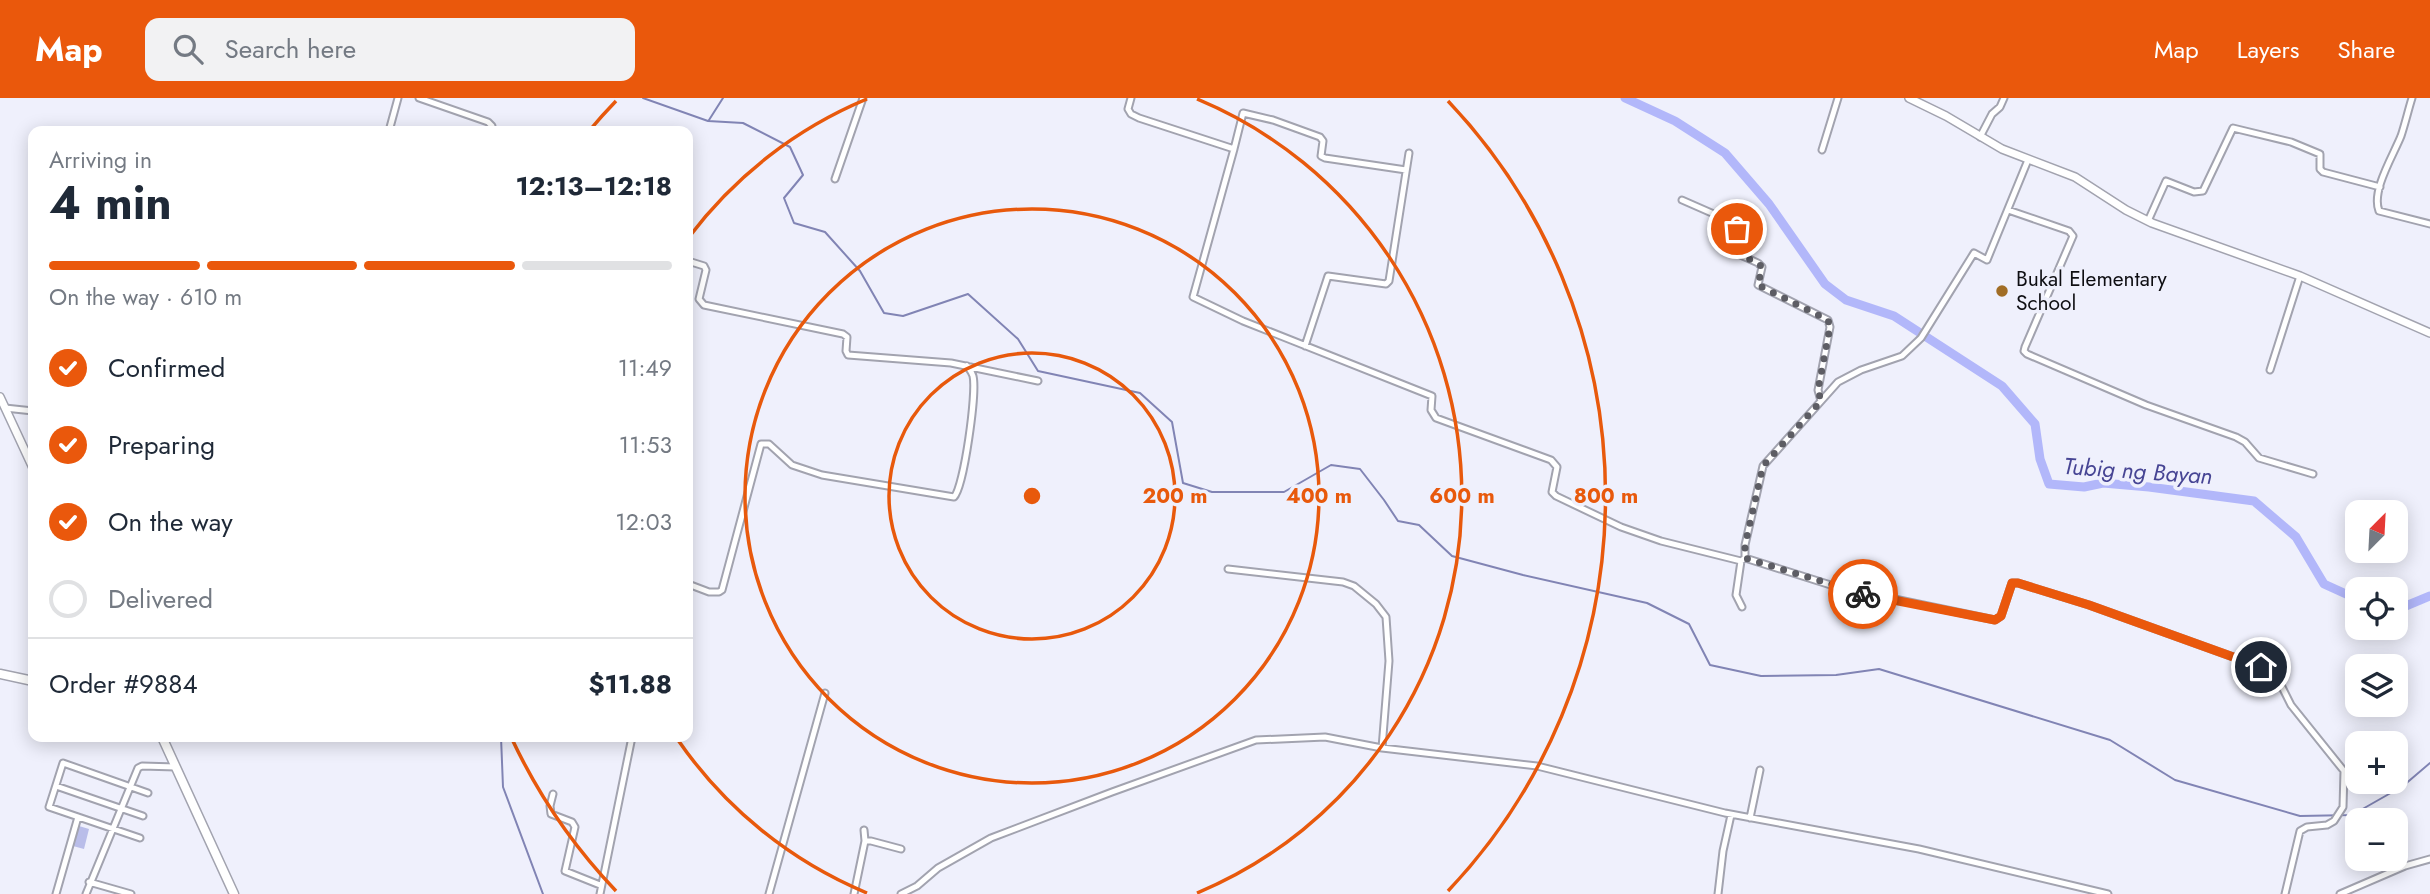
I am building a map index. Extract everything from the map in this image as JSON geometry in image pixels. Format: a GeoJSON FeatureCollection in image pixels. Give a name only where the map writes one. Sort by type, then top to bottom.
{"type":"FeatureCollection","features":[{"type":"Feature","properties":{"kind":"main road"},"geometry":{"type":"LineString","coordinates":[[1909,98],[2028,160],[2075,177],[2148,222],[2300,276],[2430,333]]}},
{"type":"Feature","properties":{"kind":"main road"},"geometry":{"type":"LineString","coordinates":[[0,397],[28,457]]}},
{"type":"Feature","properties":{"kind":"main road"},"geometry":{"type":"LineString","coordinates":[[0,674],[28,680]]}},
{"type":"Feature","properties":{"kind":"main road"},"geometry":{"type":"LineString","coordinates":[[164,742],[234,894]]}},
{"type":"Feature","properties":{"kind":"street"},"geometry":{"type":"LineString","coordinates":[[390,126],[398,98]]}},
{"type":"Feature","properties":{"kind":"street"},"geometry":{"type":"LineString","coordinates":[[419,98],[488,122],[492,126]]}},
{"type":"Feature","properties":{"kind":"street"},"geometry":{"type":"LineString","coordinates":[[835,179],[863,98]]}},
{"type":"Feature","properties":{"kind":"street"},"geometry":{"type":"LineString","coordinates":[[1131,98],[1128,109],[1139,118],[1234,149]]}},
{"type":"Feature","properties":{"kind":"street"},"geometry":{"type":"LineString","coordinates":[[1822,150],[1839,98]]}},
{"type":"Feature","properties":{"kind":"street"},"geometry":{"type":"LineString","coordinates":[[1980,137],[2004,98]]}},
{"type":"Feature","properties":{"kind":"street"},"geometry":{"type":"LineString","coordinates":[[2412,98],[2376,203],[2379,211],[2430,224]]}},
{"type":"Feature","properties":{"kind":"street"},"geometry":{"type":"LineString","coordinates":[[1406,170],[1325,159],[1321,156],[1324,141],[1320,137],[1273,120],[1243,113],[1193,297],[1305,346],[1433,396],[1431,410],[1436,418],[1551,460],[1557,467],[1552,487],[1556,496],[1621,527],[1661,541],[1743,559],[1856,593],[1995,620],[2001,616],[2012,583],[2018,583],[2089,605],[2261,667],[2279,681],[2291,705],[2344,771],[2343,807],[2334,821],[2327,825],[2307,827],[2300,831],[2285,894]]}},
{"type":"Feature","properties":{"kind":"street"},"geometry":{"type":"LineString","coordinates":[[2148,222],[2166,181],[2194,192],[2203,191],[2233,128],[2291,142],[2320,154],[2320,169],[2323,172],[2380,187]]}},
{"type":"Feature","properties":{"kind":"street"},"geometry":{"type":"LineString","coordinates":[[1305,346],[1328,276],[1386,285],[1390,281],[1409,153]]}},
{"type":"Feature","properties":{"kind":"street"},"geometry":{"type":"LineString","coordinates":[[1742,607],[1736,595],[1763,466],[1838,382],[1861,370],[1902,356],[1921,338],[1974,253],[1987,260],[2028,160]]}},
{"type":"Feature","properties":{"kind":"street"},"geometry":{"type":"LineString","coordinates":[[1682,200],[1723,218],[1737,229],[1738,254],[1762,267],[1758,285],[1828,320],[1830,327],[1818,390],[1821,401]]}},
{"type":"Feature","properties":{"kind":"street"},"geometry":{"type":"LineString","coordinates":[[2008,210],[2068,231],[2073,236],[2025,347],[2027,354],[2146,405],[2236,437],[2245,442],[2259,458],[2313,474]]}},
{"type":"Feature","properties":{"kind":"street"},"geometry":{"type":"LineString","coordinates":[[693,263],[704,266],[706,270],[699,299],[704,305],[843,334],[847,337],[848,355],[968,366],[1038,381]]}},
{"type":"Feature","properties":{"kind":"street"},"geometry":{"type":"LineString","coordinates":[[2270,370],[2300,276]]}},
{"type":"Feature","properties":{"kind":"street"},"geometry":{"type":"LineString","coordinates":[[693,586],[709,592],[719,593],[722,590],[761,444],[769,444],[792,466],[822,475],[954,497],[960,487],[972,412],[973,374],[968,366]]}},
{"type":"Feature","properties":{"kind":"street"},"geometry":{"type":"LineString","coordinates":[[5,408],[28,410]]}},
{"type":"Feature","properties":{"kind":"street"},"geometry":{"type":"LineString","coordinates":[[1228,569],[1343,582],[1354,586],[1376,604],[1386,617],[1389,661],[1382,748]]}},
{"type":"Feature","properties":{"kind":"street"},"geometry":{"type":"LineString","coordinates":[[769,894],[825,693]]}},
{"type":"Feature","properties":{"kind":"street"},"geometry":{"type":"LineString","coordinates":[[901,894],[917,886],[938,868],[991,838],[1248,742],[1270,738],[1325,737],[1382,748],[1537,766],[1731,814],[1919,849],[2109,894]]}},
{"type":"Feature","properties":{"kind":"street"},"geometry":{"type":"LineString","coordinates":[[600,894],[631,742]]}},
{"type":"Feature","properties":{"kind":"street"},"geometry":{"type":"LineString","coordinates":[[139,838],[49,807],[64,764],[148,793]]}},
{"type":"Feature","properties":{"kind":"street"},"geometry":{"type":"LineString","coordinates":[[86,894],[138,768],[176,767]]}},
{"type":"Feature","properties":{"kind":"street"},"geometry":{"type":"LineString","coordinates":[[1750,818],[1760,770]]}},
{"type":"Feature","properties":{"kind":"street"},"geometry":{"type":"LineString","coordinates":[[56,786],[143,816]]}},
{"type":"Feature","properties":{"kind":"street"},"geometry":{"type":"LineString","coordinates":[[553,794],[551,814],[572,822],[575,827],[565,871],[600,885]]}},
{"type":"Feature","properties":{"kind":"street"},"geometry":{"type":"LineString","coordinates":[[1718,894],[1731,814]]}},
{"type":"Feature","properties":{"kind":"street"},"geometry":{"type":"LineString","coordinates":[[56,894],[78,817]]}},
{"type":"Feature","properties":{"kind":"street"},"geometry":{"type":"LineString","coordinates":[[854,894],[865,841],[864,830]]}},
{"type":"Feature","properties":{"kind":"street"},"geometry":{"type":"LineString","coordinates":[[865,841],[901,849]]}},
{"type":"Feature","properties":{"kind":"street"},"geometry":{"type":"LineString","coordinates":[[2340,894],[2405,866],[2430,859]]}},
{"type":"Feature","properties":{"kind":"street"},"geometry":{"type":"LineString","coordinates":[[89,882],[112,892],[131,894]]}},
{"type":"Feature","properties":{"kind":"shaded area"},"geometry":{"type":"Polygon","coordinates":[[[79,826],[89,829],[84,849],[73,846],[79,826]]]}},
{"type":"Feature","properties":{"kind":"waterway"},"geometry":{"type":"LineString","coordinates":[[643,98],[708,121],[743,123],[790,147],[803,175],[784,198],[794,223],[825,232],[860,271],[884,313],[903,316],[968,294],[1018,339],[1038,371],[1140,393],[1172,422],[1183,483],[1212,492],[1284,492],[1331,465],[1360,469],[1398,521],[1419,525],[1452,556],[1647,603],[1689,624],[1710,665],[1761,676],[1836,675],[1879,669],[2110,740],[2175,780],[2300,816],[2352,815],[2403,786],[2430,763]]}},
{"type":"Feature","properties":{"kind":"waterway"},"geometry":{"type":"LineString","coordinates":[[709,120],[723,98]]}},
{"type":"Feature","properties":{"kind":"waterway","name":"Tubig ng Bayan"},"geometry":{"type":"LineString","coordinates":[[1625,98],[1675,121],[1725,153],[1769,204],[1825,284],[1846,300],[1894,316],[2002,386],[2035,424],[2040,459],[2049,484],[2084,487],[2103,483],[2254,501],[2296,537],[2324,584],[2345,594]]}},
{"type":"Feature","properties":{"kind":"waterway","name":"Tubig ng Bayan"},"geometry":{"type":"LineString","coordinates":[[2408,605],[2430,596]]}},
{"type":"Feature","properties":{"kind":"waterway"},"geometry":{"type":"LineString","coordinates":[[501,742],[503,787],[543,894]]}},
{"type":"Feature","properties":{"kind":"way so far"},"geometry":{"type":"LineString","coordinates":[[1737,229],[1738,254],[1762,267],[1758,285],[1828,320],[1830,327],[1818,390],[1821,401],[1763,466],[1745,545],[1745,558],[1863,594]]}},
{"type":"Feature","properties":{"kind":"place","name":"Bukal Elementary School"},"geometry":{"type":"Point","coordinates":[2002,291]}},
{"type":"Feature","properties":{"kind":"route"},"geometry":{"type":"LineString","coordinates":[[1863,594],[1945,608],[1995,620],[2001,616],[2012,583],[2018,583],[2089,605],[2261,667]]}}]}
